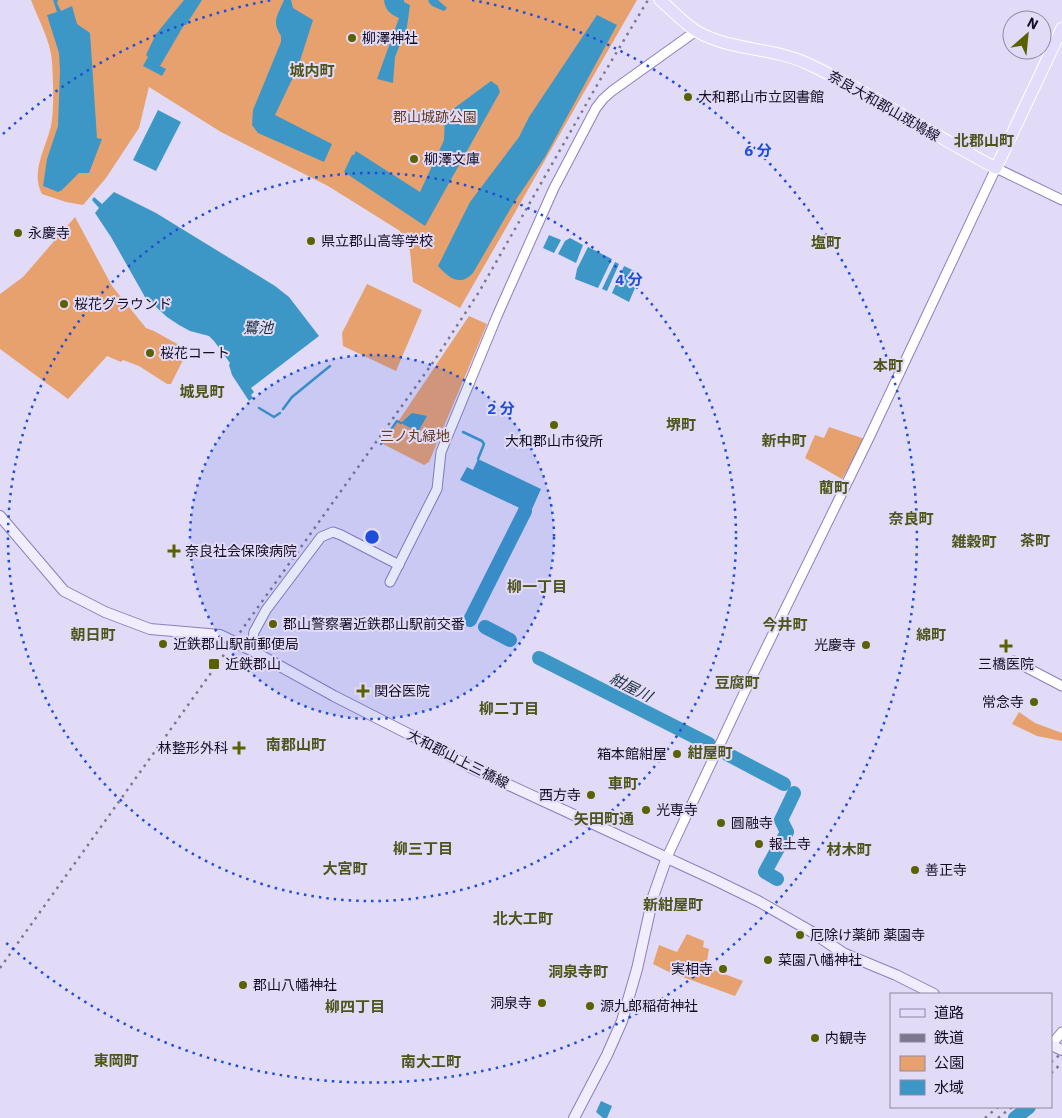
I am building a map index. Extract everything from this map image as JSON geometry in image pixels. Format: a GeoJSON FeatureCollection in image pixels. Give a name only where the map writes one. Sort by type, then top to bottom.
{"type":"FeatureCollection","features":[{"type":"Feature","properties":{"kind":"main road","name":"奈良大和郡山斑鳩線"},"geometry":{"type":"LineString","coordinates":[[660,0],[696,31],[729,44],[747,49],[766,50],[805,62],[996,168]]}},
{"type":"Feature","properties":{"kind":"main road"},"geometry":{"type":"LineString","coordinates":[[996,168],[1062,28]]}},
{"type":"Feature","properties":{"kind":"main road","name":"大和郡山上三橋線"},"geometry":{"type":"LineString","coordinates":[[0,516],[64,591],[105,612],[150,629],[220,635],[472,768],[667,857],[758,901],[812,932],[843,953],[896,975],[932,993]]}},
{"type":"Feature","properties":{"kind":"main road"},"geometry":{"type":"LineString","coordinates":[[574,1118],[607,1055],[622,1021],[635,977],[653,897],[667,857]]}},
{"type":"Feature","properties":{"kind":"street"},"geometry":{"type":"LineString","coordinates":[[390,582],[437,489],[441,452],[501,308],[554,188],[596,108],[612,91],[696,31]]}},
{"type":"Feature","properties":{"kind":"street"},"geometry":{"type":"LineString","coordinates":[[667,857],[745,691],[868,440],[996,168],[1062,200]]}},
{"type":"Feature","properties":{"kind":"street"},"geometry":{"type":"LineString","coordinates":[[251,650],[254,632],[266,610],[321,537],[333,532],[398,565]]}},
{"type":"Feature","properties":{"kind":"street"},"geometry":{"type":"LineString","coordinates":[[1014,661],[1062,686]]}},
{"type":"Feature","properties":{"kind":"street"},"geometry":{"type":"LineString","coordinates":[[1052,1044],[1062,1032]]}},
{"type":"Feature","properties":{"kind":"green space","name":"郡山城跡公園"},"geometry":{"type":"Polygon","coordinates":[[[31,0],[637,0],[460,308],[413,282],[410,251],[400,231],[328,186],[221,132],[149,87],[139,128],[106,178],[83,205],[66,202],[42,194],[38,176],[41,157],[52,120],[52,62],[47,38],[31,0]]]}},
{"type":"Feature","properties":{"kind":"green space","name":"桜花グラウンド"},"geometry":{"type":"Polygon","coordinates":[[[75,217],[112,286],[146,328],[188,350],[171,384],[167,384],[139,366],[123,360],[121,362],[107,356],[68,399],[0,349],[0,294],[23,277],[75,217]]]}},
{"type":"Feature","properties":{"kind":"green space"},"geometry":{"type":"Polygon","coordinates":[[[367,284],[422,310],[396,371],[343,346],[342,333],[367,284]]]}},
{"type":"Feature","properties":{"kind":"green space","name":"三ノ丸緑地"},"geometry":{"type":"Polygon","coordinates":[[[469,316],[487,324],[429,462],[424,465],[383,444],[469,316]]]}},
{"type":"Feature","properties":{"kind":"green space"},"geometry":{"type":"Polygon","coordinates":[[[829,427],[865,439],[842,479],[805,458],[815,435],[824,438],[829,427]]]}},
{"type":"Feature","properties":{"kind":"green space"},"geometry":{"type":"Polygon","coordinates":[[[1019,712],[1035,723],[1062,733],[1062,741],[1037,736],[1012,724],[1019,712]]]}},
{"type":"Feature","properties":{"kind":"green space"},"geometry":{"type":"Polygon","coordinates":[[[687,934],[704,941],[703,947],[709,949],[706,967],[743,981],[735,996],[669,972],[653,964],[659,945],[677,952],[687,934]]]}},
{"type":"Feature","properties":{"kind":"water"},"geometry":{"type":"Polygon","coordinates":[[[53,0],[58,0],[57,3],[61,11],[72,6],[77,24],[90,33],[97,138],[102,139],[89,173],[79,173],[58,192],[43,186],[47,159],[58,126],[59,53],[47,15],[57,12],[53,0]]]}},
{"type":"Feature","properties":{"kind":"water"},"geometry":{"type":"Polygon","coordinates":[[[184,0],[202,0],[186,25],[184,25],[160,66],[166,69],[162,76],[143,66],[148,57],[146,55],[156,34],[184,0]]]}},
{"type":"Feature","properties":{"kind":"water"},"geometry":{"type":"Polygon","coordinates":[[[284,0],[291,0],[293,8],[313,20],[298,67],[275,115],[332,144],[324,162],[258,133],[252,125],[253,110],[281,42],[276,22],[284,0]]]}},
{"type":"Feature","properties":{"kind":"water"},"geometry":{"type":"Polygon","coordinates":[[[384,0],[404,0],[404,2],[410,5],[407,27],[395,57],[393,83],[377,79],[399,18],[388,11],[384,0]]]}},
{"type":"Feature","properties":{"kind":"water"},"geometry":{"type":"Polygon","coordinates":[[[438,0],[447,8],[444,11],[432,6],[428,1],[438,0]]]}},
{"type":"Feature","properties":{"kind":"water"},"geometry":{"type":"Polygon","coordinates":[[[597,15],[617,25],[545,157],[515,201],[473,273],[464,280],[450,277],[438,266],[470,202],[519,137],[529,117],[597,15]]]}},
{"type":"Feature","properties":{"kind":"water"},"geometry":{"type":"Polygon","coordinates":[[[491,81],[498,86],[500,92],[425,226],[344,172],[356,151],[420,192],[444,140],[445,115],[491,81]]]}},
{"type":"Feature","properties":{"kind":"water"},"geometry":{"type":"Polygon","coordinates":[[[158,110],[181,122],[156,171],[133,160],[158,110]]]}},
{"type":"Feature","properties":{"kind":"water","name":"鷺池"},"geometry":{"type":"Polygon","coordinates":[[[114,192],[156,213],[275,286],[289,297],[319,336],[251,388],[254,392],[251,395],[253,398],[249,401],[232,375],[230,363],[209,336],[190,331],[179,325],[145,297],[95,213],[99,208],[92,200],[94,197],[102,204],[114,192]]]}},
{"type":"Feature","properties":{"kind":"water"},"geometry":{"type":"Polygon","coordinates":[[[549,235],[561,240],[554,253],[543,248],[549,235]]]}},
{"type":"Feature","properties":{"kind":"water"},"geometry":{"type":"Polygon","coordinates":[[[570,238],[583,245],[576,263],[558,254],[565,241],[570,238]]]}},
{"type":"Feature","properties":{"kind":"water"},"geometry":{"type":"Polygon","coordinates":[[[588,247],[612,259],[598,288],[575,279],[577,269],[588,247]]]}},
{"type":"Feature","properties":{"kind":"water"},"geometry":{"type":"Polygon","coordinates":[[[615,262],[619,264],[607,291],[602,289],[615,262]]]}},
{"type":"Feature","properties":{"kind":"water"},"geometry":{"type":"Polygon","coordinates":[[[624,266],[641,274],[629,302],[612,293],[624,266]]]}},
{"type":"Feature","properties":{"kind":"water"},"geometry":{"type":"Polygon","coordinates":[[[412,413],[427,416],[418,432],[401,423],[412,413]]]}},
{"type":"Feature","properties":{"kind":"water"},"geometry":{"type":"Polygon","coordinates":[[[478,459],[541,489],[532,509],[528,512],[460,480],[467,467],[473,470],[478,459]]]}},
{"type":"Feature","properties":{"kind":"water"},"geometry":{"type":"Polygon","coordinates":[[[601,1101],[612,1106],[607,1118],[603,1118],[596,1112],[601,1101]]]}},
{"type":"Feature","properties":{"kind":"waterway"},"geometry":{"type":"LineString","coordinates":[[283,409],[292,397],[330,366]]}},
{"type":"Feature","properties":{"kind":"waterway"},"geometry":{"type":"LineString","coordinates":[[259,408],[274,417],[280,413]]}},
{"type":"Feature","properties":{"kind":"waterway"},"geometry":{"type":"LineString","coordinates":[[381,444],[397,421],[401,423]]}},
{"type":"Feature","properties":{"kind":"waterway"},"geometry":{"type":"LineString","coordinates":[[463,432],[482,441],[484,444],[478,459]]}},
{"type":"Feature","properties":{"kind":"waterway","name":"紺屋川"},"geometry":{"type":"LineString","coordinates":[[470,620],[525,511]]}},
{"type":"Feature","properties":{"kind":"waterway","name":"紺屋川"},"geometry":{"type":"LineString","coordinates":[[485,627],[510,640]]}},
{"type":"Feature","properties":{"kind":"waterway","name":"紺屋川"},"geometry":{"type":"LineString","coordinates":[[539,658],[709,744]]}},
{"type":"Feature","properties":{"kind":"waterway","name":"紺屋川"},"geometry":{"type":"LineString","coordinates":[[727,754],[784,784]]}},
{"type":"Feature","properties":{"kind":"waterway","name":"紺屋川"},"geometry":{"type":"LineString","coordinates":[[777,879],[765,872],[787,832],[781,820],[794,793]]}},
{"type":"Feature","properties":{"kind":"waterway"},"geometry":{"type":"LineString","coordinates":[[1015,1118],[1028,1108]]}},
{"type":"Feature","properties":{"kind":"railway"},"geometry":{"type":"LineString","coordinates":[[0,968],[434,361],[479,292],[648,0]]}},
{"type":"Feature","properties":{"kind":"railway"},"geometry":{"type":"LineString","coordinates":[[1052,1061],[1062,1053]]}},
{"type":"Feature","properties":{"kind":"railway"},"geometry":{"type":"LineString","coordinates":[[1052,1072],[1062,1063]]}},
{"type":"Feature","properties":{"kind":"railway"},"geometry":{"type":"LineString","coordinates":[[985,1118],[997,1108]]}},
{"type":"Feature","properties":{"kind":"railway"},"geometry":{"type":"LineString","coordinates":[[998,1118],[1011,1108]]}},
{"type":"Feature","properties":{"kind":"place","name":"柳澤神社"},"geometry":{"type":"Point","coordinates":[352,38]}},
{"type":"Feature","properties":{"kind":"place","name":"大和郡山市立図書館"},"geometry":{"type":"Point","coordinates":[688,97]}},
{"type":"Feature","properties":{"kind":"place","name":"柳澤文庫"},"geometry":{"type":"Point","coordinates":[414,159]}},
{"type":"Feature","properties":{"kind":"place","name":"永慶寺"},"geometry":{"type":"Point","coordinates":[18,233]}},
{"type":"Feature","properties":{"kind":"place","name":"県立郡山高等学校"},"geometry":{"type":"Point","coordinates":[311,241]}},
{"type":"Feature","properties":{"kind":"place","name":"桜花グラウンド"},"geometry":{"type":"Point","coordinates":[64,304]}},
{"type":"Feature","properties":{"kind":"place","name":"桜花コート"},"geometry":{"type":"Point","coordinates":[150,353]}},
{"type":"Feature","properties":{"kind":"place","name":"大和郡山市役所"},"geometry":{"type":"Point","coordinates":[554,425]}},
{"type":"Feature","properties":{"kind":"place","name":"奈良社会保険病院"},"geometry":{"type":"Point","coordinates":[174,551]}},
{"type":"Feature","properties":{"kind":"place","name":"郡山警察署近鉄郡山駅前交番"},"geometry":{"type":"Point","coordinates":[273,624]}},
{"type":"Feature","properties":{"kind":"place","name":"近鉄郡山駅前郵便局"},"geometry":{"type":"Point","coordinates":[163,644]}},
{"type":"Feature","properties":{"kind":"place","name":"光慶寺"},"geometry":{"type":"Point","coordinates":[866,645]}},
{"type":"Feature","properties":{"kind":"place","name":"三橋医院"},"geometry":{"type":"Point","coordinates":[1006,646]}},
{"type":"Feature","properties":{"kind":"place","name":"近鉄郡山"},"geometry":{"type":"Point","coordinates":[214,664]}},
{"type":"Feature","properties":{"kind":"place","name":"関谷医院"},"geometry":{"type":"Point","coordinates":[363,691]}},
{"type":"Feature","properties":{"kind":"place","name":"常念寺"},"geometry":{"type":"Point","coordinates":[1034,702]}},
{"type":"Feature","properties":{"kind":"place","name":"林整形外科"},"geometry":{"type":"Point","coordinates":[239,748]}},
{"type":"Feature","properties":{"kind":"place","name":"箱本館紺屋"},"geometry":{"type":"Point","coordinates":[677,754]}},
{"type":"Feature","properties":{"kind":"place","name":"西方寺"},"geometry":{"type":"Point","coordinates":[591,795]}},
{"type":"Feature","properties":{"kind":"place","name":"光専寺"},"geometry":{"type":"Point","coordinates":[646,810]}},
{"type":"Feature","properties":{"kind":"place","name":"圓融寺"},"geometry":{"type":"Point","coordinates":[721,823]}},
{"type":"Feature","properties":{"kind":"place","name":"報土寺"},"geometry":{"type":"Point","coordinates":[759,844]}},
{"type":"Feature","properties":{"kind":"place","name":"善正寺"},"geometry":{"type":"Point","coordinates":[915,870]}},
{"type":"Feature","properties":{"kind":"place","name":"厄除け薬師 薬園寺"},"geometry":{"type":"Point","coordinates":[800,935]}},
{"type":"Feature","properties":{"kind":"place","name":"菜園八幡神社"},"geometry":{"type":"Point","coordinates":[768,960]}},
{"type":"Feature","properties":{"kind":"place","name":"実相寺"},"geometry":{"type":"Point","coordinates":[723,969]}},
{"type":"Feature","properties":{"kind":"place","name":"郡山八幡神社"},"geometry":{"type":"Point","coordinates":[243,985]}},
{"type":"Feature","properties":{"kind":"place","name":"洞泉寺"},"geometry":{"type":"Point","coordinates":[542,1003]}},
{"type":"Feature","properties":{"kind":"place","name":"源九郎稲荷神社"},"geometry":{"type":"Point","coordinates":[590,1006]}},
{"type":"Feature","properties":{"kind":"place","name":"内観寺"},"geometry":{"type":"Point","coordinates":[815,1038]}},
{"type":"Feature","properties":{"kind":"district","name":"城内町"},"geometry":{"type":"Point","coordinates":[312,70]}},
{"type":"Feature","properties":{"kind":"district","name":"北郡山町"},"geometry":{"type":"Point","coordinates":[984,140]}},
{"type":"Feature","properties":{"kind":"district","name":"塩町"},"geometry":{"type":"Point","coordinates":[826,242]}},
{"type":"Feature","properties":{"kind":"district","name":"本町"},"geometry":{"type":"Point","coordinates":[888,365]}},
{"type":"Feature","properties":{"kind":"district","name":"城見町"},"geometry":{"type":"Point","coordinates":[202,391]}},
{"type":"Feature","properties":{"kind":"district","name":"堺町"},"geometry":{"type":"Point","coordinates":[681,424]}},
{"type":"Feature","properties":{"kind":"district","name":"新中町"},"geometry":{"type":"Point","coordinates":[784,440]}},
{"type":"Feature","properties":{"kind":"district","name":"藺町"},"geometry":{"type":"Point","coordinates":[834,487]}},
{"type":"Feature","properties":{"kind":"district","name":"奈良町"},"geometry":{"type":"Point","coordinates":[911,518]}},
{"type":"Feature","properties":{"kind":"district","name":"茶町"},"geometry":{"type":"Point","coordinates":[1035,540]}},
{"type":"Feature","properties":{"kind":"district","name":"雑穀町"},"geometry":{"type":"Point","coordinates":[974,541]}},
{"type":"Feature","properties":{"kind":"district","name":"柳一丁目"},"geometry":{"type":"Point","coordinates":[537,586]}},
{"type":"Feature","properties":{"kind":"district","name":"今井町"},"geometry":{"type":"Point","coordinates":[785,624]}},
{"type":"Feature","properties":{"kind":"district","name":"朝日町"},"geometry":{"type":"Point","coordinates":[93,634]}},
{"type":"Feature","properties":{"kind":"district","name":"綿町"},"geometry":{"type":"Point","coordinates":[931,634]}},
{"type":"Feature","properties":{"kind":"district","name":"豆腐町"},"geometry":{"type":"Point","coordinates":[737,682]}},
{"type":"Feature","properties":{"kind":"district","name":"柳二丁目"},"geometry":{"type":"Point","coordinates":[509,708]}},
{"type":"Feature","properties":{"kind":"district","name":"南郡山町"},"geometry":{"type":"Point","coordinates":[296,744]}},
{"type":"Feature","properties":{"kind":"district","name":"紺屋町"},"geometry":{"type":"Point","coordinates":[710,752]}},
{"type":"Feature","properties":{"kind":"district","name":"車町"},"geometry":{"type":"Point","coordinates":[623,783]}},
{"type":"Feature","properties":{"kind":"district","name":"矢田町通"},"geometry":{"type":"Point","coordinates":[604,818]}},
{"type":"Feature","properties":{"kind":"district","name":"柳三丁目"},"geometry":{"type":"Point","coordinates":[423,848]}},
{"type":"Feature","properties":{"kind":"district","name":"材木町"},"geometry":{"type":"Point","coordinates":[849,849]}},
{"type":"Feature","properties":{"kind":"district","name":"大宮町"},"geometry":{"type":"Point","coordinates":[345,868]}},
{"type":"Feature","properties":{"kind":"district","name":"新紺屋町"},"geometry":{"type":"Point","coordinates":[673,904]}},
{"type":"Feature","properties":{"kind":"district","name":"北大工町"},"geometry":{"type":"Point","coordinates":[523,918]}},
{"type":"Feature","properties":{"kind":"district","name":"洞泉寺町"},"geometry":{"type":"Point","coordinates":[578,971]}},
{"type":"Feature","properties":{"kind":"district","name":"柳四丁目"},"geometry":{"type":"Point","coordinates":[355,1006]}},
{"type":"Feature","properties":{"kind":"district","name":"東岡町"},"geometry":{"type":"Point","coordinates":[116,1060]}},
{"type":"Feature","properties":{"kind":"district","name":"南大工町"},"geometry":{"type":"Point","coordinates":[431,1061]}}]}
